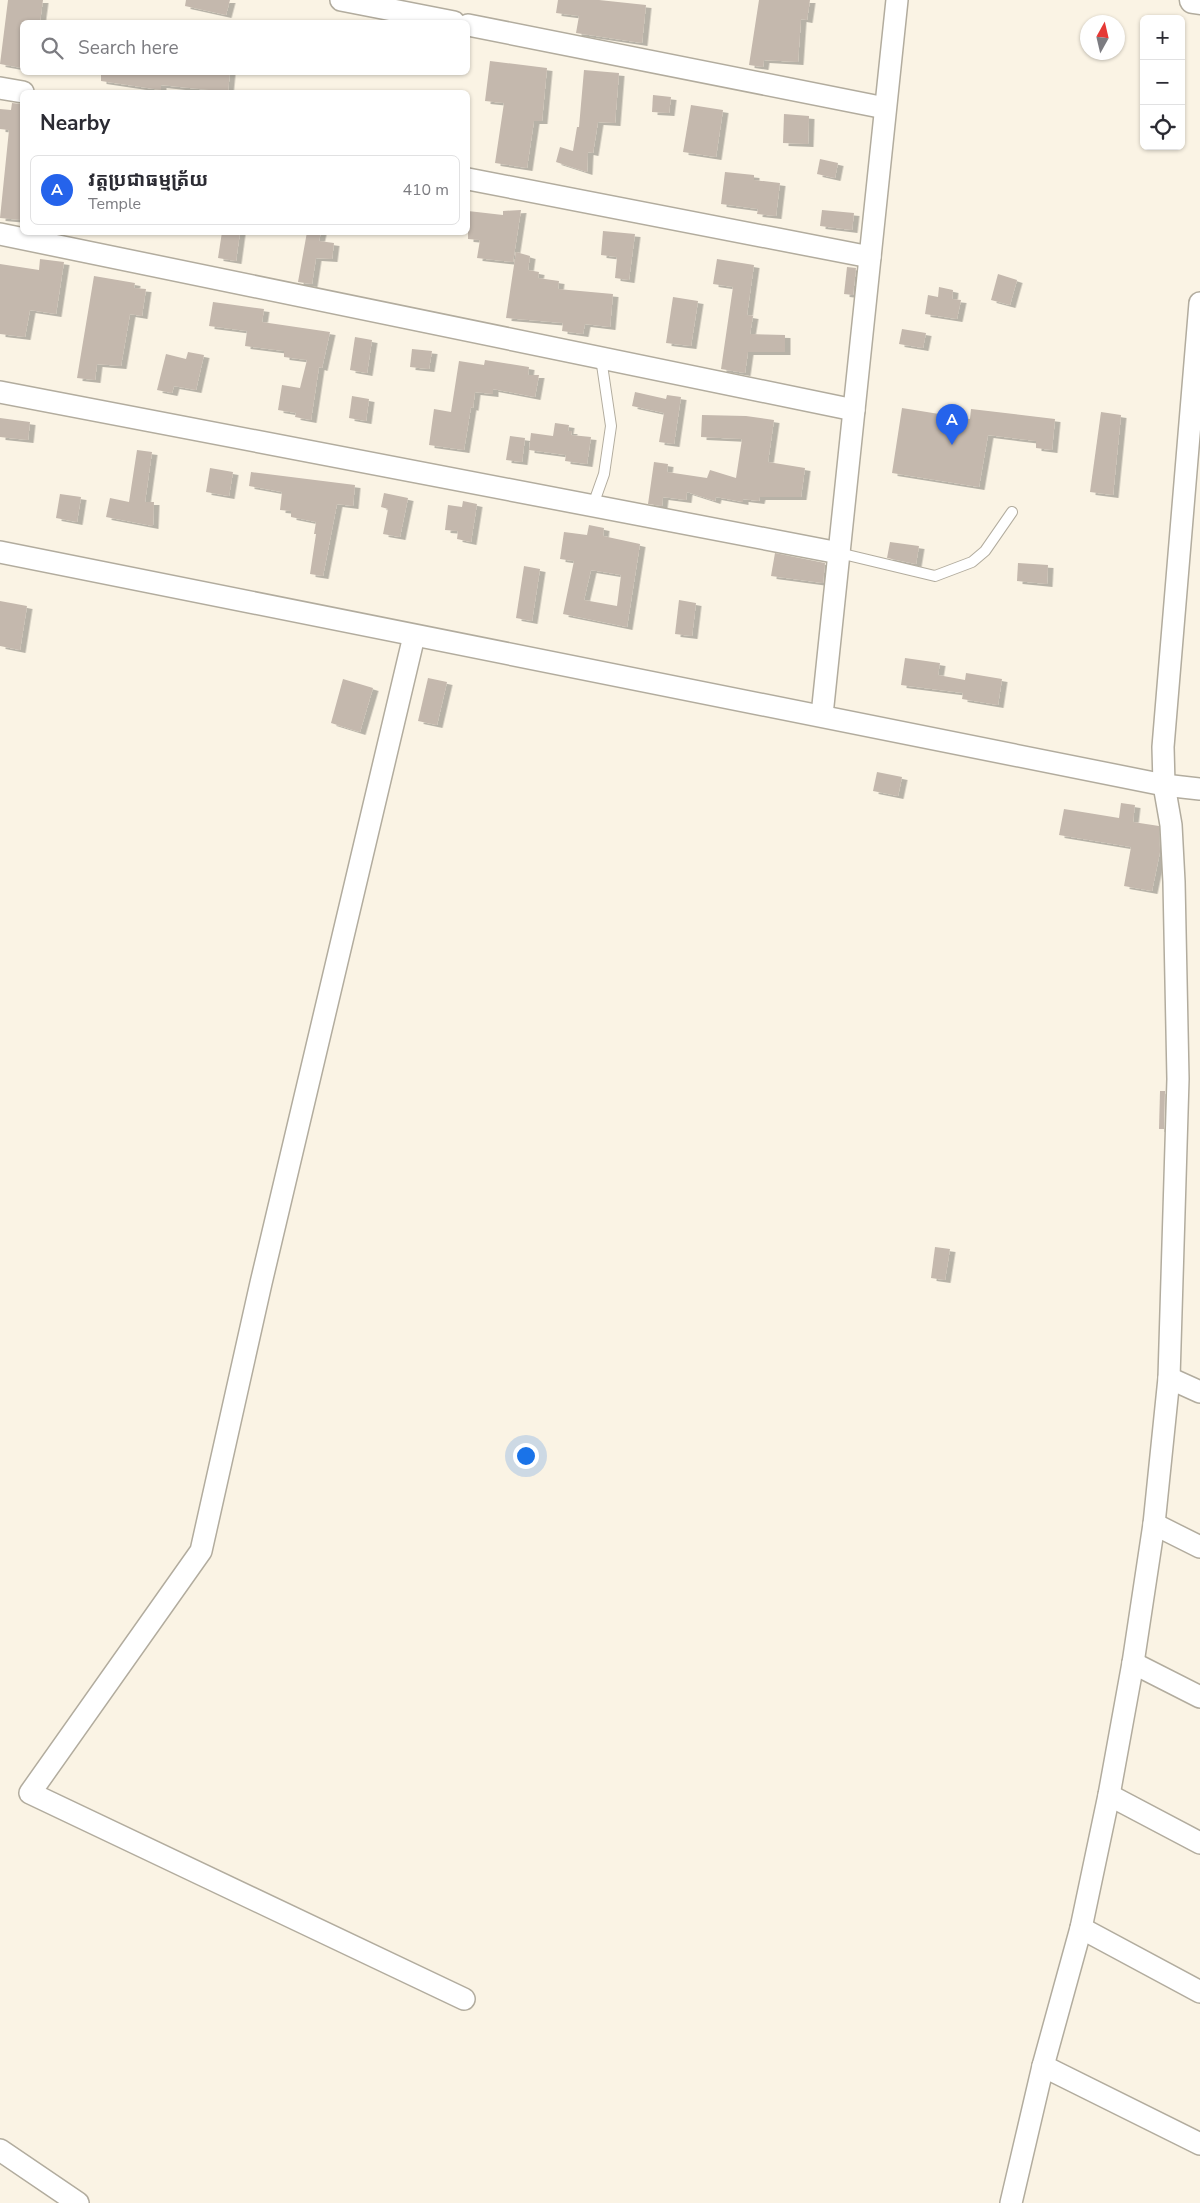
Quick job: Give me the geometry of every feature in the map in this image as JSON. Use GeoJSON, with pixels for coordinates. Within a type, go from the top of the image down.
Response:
{"type":"FeatureCollection","features":[{"type":"Feature","properties":{"kind":"street"},"geometry":{"type":"LineString","coordinates":[[341,0],[444,20]]}},
{"type":"Feature","properties":{"kind":"street"},"geometry":{"type":"LineString","coordinates":[[822,715],[897,0]]}},
{"type":"Feature","properties":{"kind":"street"},"geometry":{"type":"LineString","coordinates":[[1193,0],[1200,1]]}},
{"type":"Feature","properties":{"kind":"street"},"geometry":{"type":"LineString","coordinates":[[470,25],[886,108]]}},
{"type":"Feature","properties":{"kind":"street"},"geometry":{"type":"LineString","coordinates":[[0,88],[20,91]]}},
{"type":"Feature","properties":{"kind":"street"},"geometry":{"type":"LineString","coordinates":[[470,178],[870,256]]}},
{"type":"Feature","properties":{"kind":"street"},"geometry":{"type":"LineString","coordinates":[[0,234],[854,410]]}},
{"type":"Feature","properties":{"kind":"street"},"geometry":{"type":"LineString","coordinates":[[1014,2202],[1043,2066],[1081,1928],[1109,1795],[1154,1524],[1168,1378],[1178,1079],[1174,882],[1171,825],[1164,785],[1162,747],[1194,455],[1200,303]]}},
{"type":"Feature","properties":{"kind":"street"},"geometry":{"type":"LineString","coordinates":[[0,392],[839,553]]}},
{"type":"Feature","properties":{"kind":"street"},"geometry":{"type":"LineString","coordinates":[[0,552],[414,636],[822,715],[1164,785],[1200,789]]}},
{"type":"Feature","properties":{"kind":"street"},"geometry":{"type":"LineString","coordinates":[[414,636],[263,1274],[201,1551],[30,1793],[464,1999]]}},
{"type":"Feature","properties":{"kind":"street"},"geometry":{"type":"LineString","coordinates":[[1168,1378],[1200,1392]]}},
{"type":"Feature","properties":{"kind":"street"},"geometry":{"type":"LineString","coordinates":[[1154,1524],[1200,1547]]}},
{"type":"Feature","properties":{"kind":"street"},"geometry":{"type":"LineString","coordinates":[[1132,1663],[1200,1697]]}},
{"type":"Feature","properties":{"kind":"street"},"geometry":{"type":"LineString","coordinates":[[1109,1795],[1200,1843]]}},
{"type":"Feature","properties":{"kind":"street"},"geometry":{"type":"LineString","coordinates":[[1081,1928],[1200,1992]]}},
{"type":"Feature","properties":{"kind":"street"},"geometry":{"type":"LineString","coordinates":[[1043,2066],[1200,2144]]}},
{"type":"Feature","properties":{"kind":"street"},"geometry":{"type":"LineString","coordinates":[[0,2150],[76,2203]]}},
{"type":"Feature","properties":{"kind":"lane"},"geometry":{"type":"LineString","coordinates":[[592,505],[604,474],[611,426],[601,358]]}},
{"type":"Feature","properties":{"kind":"lane"},"geometry":{"type":"LineString","coordinates":[[839,553],[936,576],[972,562],[985,551],[1012,512]]}},
{"type":"Feature","properties":{"kind":"building"},"geometry":{"type":"Polygon","coordinates":[[[8,0],[43,0],[40,20],[20,20],[20,68],[0,64],[8,0]]]}},
{"type":"Feature","properties":{"kind":"building"},"geometry":{"type":"Polygon","coordinates":[[[186,0],[230,0],[226,15],[185,6],[186,0]]]}},
{"type":"Feature","properties":{"kind":"building"},"geometry":{"type":"Polygon","coordinates":[[[558,0],[599,0],[646,5],[642,43],[576,33],[579,16],[556,13],[558,0]]]}},
{"type":"Feature","properties":{"kind":"building"},"geometry":{"type":"Polygon","coordinates":[[[759,0],[810,0],[807,20],[801,19],[798,62],[764,60],[763,67],[749,65],[759,0]]]}},
{"type":"Feature","properties":{"kind":"building"},"geometry":{"type":"Polygon","coordinates":[[[490,61],[547,68],[542,121],[534,121],[527,168],[495,163],[504,103],[485,101],[490,61]]]}},
{"type":"Feature","properties":{"kind":"building"},"geometry":{"type":"Polygon","coordinates":[[[584,70],[619,73],[615,123],[598,122],[593,153],[588,152],[587,172],[556,162],[560,147],[573,151],[577,127],[579,127],[584,70]]]}},
{"type":"Feature","properties":{"kind":"building"},"geometry":{"type":"Polygon","coordinates":[[[101,75],[230,75],[228,90],[161,85],[161,90],[101,81],[101,75]]]}},
{"type":"Feature","properties":{"kind":"building"},"geometry":{"type":"Polygon","coordinates":[[[653,95],[671,97],[669,113],[652,112],[653,95]]]}},
{"type":"Feature","properties":{"kind":"building"},"geometry":{"type":"Polygon","coordinates":[[[12,103],[20,104],[20,220],[0,218],[9,130],[0,129],[0,109],[11,110],[12,103]]]}},
{"type":"Feature","properties":{"kind":"building"},"geometry":{"type":"Polygon","coordinates":[[[691,105],[723,110],[716,157],[683,152],[691,105]]]}},
{"type":"Feature","properties":{"kind":"building"},"geometry":{"type":"Polygon","coordinates":[[[784,114],[809,116],[808,144],[783,143],[784,114]]]}},
{"type":"Feature","properties":{"kind":"building"},"geometry":{"type":"Polygon","coordinates":[[[820,159],[838,163],[835,178],[817,174],[820,159]]]}},
{"type":"Feature","properties":{"kind":"building"},"geometry":{"type":"Polygon","coordinates":[[[725,172],[754,175],[754,180],[780,183],[776,216],[757,214],[758,209],[721,204],[725,172]]]}},
{"type":"Feature","properties":{"kind":"building"},"geometry":{"type":"Polygon","coordinates":[[[521,210],[513,262],[477,258],[480,240],[468,239],[468,235],[470,235],[470,211],[503,215],[503,211],[521,210]]]}},
{"type":"Feature","properties":{"kind":"building"},"geometry":{"type":"Polygon","coordinates":[[[822,210],[854,213],[852,230],[820,226],[822,210]]]}},
{"type":"Feature","properties":{"kind":"building"},"geometry":{"type":"Polygon","coordinates":[[[603,231],[635,234],[629,280],[615,278],[617,257],[601,255],[603,231]]]}},
{"type":"Feature","properties":{"kind":"building"},"geometry":{"type":"Polygon","coordinates":[[[222,235],[240,235],[236,261],[218,258],[222,235]]]}},
{"type":"Feature","properties":{"kind":"building"},"geometry":{"type":"Polygon","coordinates":[[[306,235],[320,235],[319,241],[334,243],[332,259],[316,258],[312,284],[298,282],[306,235]]]}},
{"type":"Feature","properties":{"kind":"building"},"geometry":{"type":"Polygon","coordinates":[[[516,252],[530,256],[528,270],[539,272],[538,278],[559,281],[558,289],[613,294],[610,327],[585,324],[583,334],[562,331],[563,323],[506,318],[516,252]]]}},
{"type":"Feature","properties":{"kind":"building"},"geometry":{"type":"Polygon","coordinates":[[[40,259],[64,262],[56,314],[30,310],[25,337],[0,334],[0,264],[39,270],[40,259]]]}},
{"type":"Feature","properties":{"kind":"building"},"geometry":{"type":"Polygon","coordinates":[[[717,259],[754,265],[747,315],[753,316],[750,334],[785,335],[785,352],[748,352],[745,373],[721,369],[733,287],[713,284],[717,259]]]}},
{"type":"Feature","properties":{"kind":"building"},"geometry":{"type":"Polygon","coordinates":[[[847,267],[856,268],[853,295],[844,294],[847,267]]]}},
{"type":"Feature","properties":{"kind":"building"},"geometry":{"type":"Polygon","coordinates":[[[998,274],[1017,280],[1010,305],[991,300],[998,274]]]}},
{"type":"Feature","properties":{"kind":"building"},"geometry":{"type":"Polygon","coordinates":[[[94,276],[135,283],[134,288],[146,289],[142,316],[130,314],[121,366],[97,364],[95,380],[77,378],[94,276]]]}},
{"type":"Feature","properties":{"kind":"building"},"geometry":{"type":"Polygon","coordinates":[[[939,287],[953,290],[952,299],[961,300],[957,319],[925,314],[928,295],[938,297],[939,287]]]}},
{"type":"Feature","properties":{"kind":"building"},"geometry":{"type":"Polygon","coordinates":[[[673,297],[698,301],[691,346],[666,343],[673,297]]]}},
{"type":"Feature","properties":{"kind":"building"},"geometry":{"type":"Polygon","coordinates":[[[213,302],[264,309],[262,322],[330,332],[322,368],[319,367],[311,420],[295,417],[296,413],[278,410],[282,385],[300,388],[307,360],[284,357],[284,351],[245,346],[247,331],[209,326],[213,302]]]}},
{"type":"Feature","properties":{"kind":"building"},"geometry":{"type":"Polygon","coordinates":[[[902,329],[926,333],[923,348],[899,344],[902,329]]]}},
{"type":"Feature","properties":{"kind":"building"},"geometry":{"type":"Polygon","coordinates":[[[355,337],[372,340],[367,373],[350,370],[355,337]]]}},
{"type":"Feature","properties":{"kind":"building"},"geometry":{"type":"Polygon","coordinates":[[[412,349],[432,351],[429,369],[410,367],[412,349]]]}},
{"type":"Feature","properties":{"kind":"building"},"geometry":{"type":"Polygon","coordinates":[[[188,352],[204,355],[196,390],[174,386],[172,393],[157,390],[166,354],[186,359],[188,352]]]}},
{"type":"Feature","properties":{"kind":"building"},"geometry":{"type":"Polygon","coordinates":[[[485,360],[529,367],[528,375],[539,375],[535,397],[493,389],[493,394],[475,392],[464,450],[429,445],[434,409],[451,412],[459,361],[484,365],[485,360]]]}},
{"type":"Feature","properties":{"kind":"building"},"geometry":{"type":"Polygon","coordinates":[[[635,392],[666,399],[667,395],[681,397],[674,444],[659,442],[664,413],[632,406],[635,392]]]}},
{"type":"Feature","properties":{"kind":"building"},"geometry":{"type":"Polygon","coordinates":[[[352,396],[369,399],[366,421],[349,418],[352,396]]]}},
{"type":"Feature","properties":{"kind":"building"},"geometry":{"type":"Polygon","coordinates":[[[902,408],[970,419],[971,409],[1055,419],[1052,450],[1036,448],[1036,441],[988,435],[979,487],[892,473],[902,408]]]}},
{"type":"Feature","properties":{"kind":"building"},"geometry":{"type":"Polygon","coordinates":[[[1101,412],[1121,415],[1113,495],[1090,492],[1101,412]]]}},
{"type":"Feature","properties":{"kind":"building"},"geometry":{"type":"Polygon","coordinates":[[[702,415],[746,416],[774,420],[768,462],[805,468],[801,497],[760,497],[759,501],[743,499],[743,502],[716,497],[715,501],[687,492],[686,500],[663,497],[662,506],[648,504],[654,462],[668,464],[667,472],[707,478],[710,470],[736,478],[742,439],[701,437],[702,415]]]}},
{"type":"Feature","properties":{"kind":"building"},"geometry":{"type":"Polygon","coordinates":[[[0,418],[30,422],[28,440],[0,437],[0,418]]]}},
{"type":"Feature","properties":{"kind":"building"},"geometry":{"type":"Polygon","coordinates":[[[555,423],[569,425],[568,431],[572,431],[571,435],[591,437],[587,464],[565,461],[566,455],[529,450],[531,433],[553,436],[555,423]]]}},
{"type":"Feature","properties":{"kind":"building"},"geometry":{"type":"Polygon","coordinates":[[[510,436],[525,438],[522,462],[506,460],[510,436]]]}},
{"type":"Feature","properties":{"kind":"building"},"geometry":{"type":"Polygon","coordinates":[[[137,450],[152,452],[145,502],[154,502],[153,526],[106,517],[110,498],[129,502],[137,450]]]}},
{"type":"Feature","properties":{"kind":"building"},"geometry":{"type":"Polygon","coordinates":[[[210,468],[233,472],[229,496],[206,492],[210,468]]]}},
{"type":"Feature","properties":{"kind":"building"},"geometry":{"type":"Polygon","coordinates":[[[251,472],[355,485],[353,506],[337,504],[323,576],[310,574],[316,522],[291,517],[291,511],[280,510],[282,492],[249,486],[251,472]]]}},
{"type":"Feature","properties":{"kind":"building"},"geometry":{"type":"Polygon","coordinates":[[[384,493],[408,498],[400,537],[383,534],[388,509],[381,507],[384,493]]]}},
{"type":"Feature","properties":{"kind":"building"},"geometry":{"type":"Polygon","coordinates":[[[60,494],[81,497],[77,522],[56,518],[60,494]]]}},
{"type":"Feature","properties":{"kind":"building"},"geometry":{"type":"Polygon","coordinates":[[[463,501],[477,504],[471,542],[457,539],[458,531],[445,530],[448,505],[462,507],[463,501]]]}},
{"type":"Feature","properties":{"kind":"building"},"geometry":{"type":"Polygon","coordinates":[[[589,525],[604,528],[603,536],[640,544],[627,627],[563,614],[574,561],[560,559],[564,532],[587,535],[589,525]],[[591,570],[584,600],[617,606],[621,575],[591,570]]]}},
{"type":"Feature","properties":{"kind":"building"},"geometry":{"type":"Polygon","coordinates":[[[890,542],[919,546],[916,564],[887,558],[890,542]]]}},
{"type":"Feature","properties":{"kind":"building"},"geometry":{"type":"Polygon","coordinates":[[[775,553],[825,563],[823,583],[771,576],[775,553]]]}},
{"type":"Feature","properties":{"kind":"building"},"geometry":{"type":"Polygon","coordinates":[[[1018,563],[1048,565],[1047,584],[1017,581],[1018,563]]]}},
{"type":"Feature","properties":{"kind":"building"},"geometry":{"type":"Polygon","coordinates":[[[524,566],[540,569],[532,621],[516,618],[524,566]]]}},
{"type":"Feature","properties":{"kind":"building"},"geometry":{"type":"Polygon","coordinates":[[[679,600],[696,603],[692,636],[675,634],[679,600]]]}},
{"type":"Feature","properties":{"kind":"building"},"geometry":{"type":"Polygon","coordinates":[[[0,601],[27,606],[20,650],[0,646],[0,601]]]}},
{"type":"Feature","properties":{"kind":"building"},"geometry":{"type":"Polygon","coordinates":[[[905,658],[940,663],[938,675],[965,680],[966,673],[1002,679],[998,705],[962,699],[963,693],[901,685],[905,658]]]}},
{"type":"Feature","properties":{"kind":"building"},"geometry":{"type":"Polygon","coordinates":[[[428,678],[447,682],[437,725],[418,721],[428,678]]]}},
{"type":"Feature","properties":{"kind":"building"},"geometry":{"type":"Polygon","coordinates":[[[343,679],[373,688],[360,732],[331,723],[343,679]]]}},
{"type":"Feature","properties":{"kind":"building"},"geometry":{"type":"Polygon","coordinates":[[[877,772],[902,777],[898,796],[873,791],[877,772]]]}},
{"type":"Feature","properties":{"kind":"building"},"geometry":{"type":"Polygon","coordinates":[[[1121,803],[1135,805],[1133,822],[1159,826],[1160,852],[1152,891],[1124,886],[1131,847],[1059,835],[1064,809],[1119,818],[1121,803]]]}},
{"type":"Feature","properties":{"kind":"building"},"geometry":{"type":"Polygon","coordinates":[[[1160,1091],[1165,1091],[1164,1129],[1159,1129],[1160,1091]]]}},
{"type":"Feature","properties":{"kind":"building"},"geometry":{"type":"Polygon","coordinates":[[[935,1247],[950,1249],[945,1280],[931,1278],[935,1247]]]}},
{"type":"Feature","properties":{"kind":"place","name":"វត្តប្រជាធម្មត្រ័យ"},"geometry":{"type":"Point","coordinates":[952,445]}}]}
